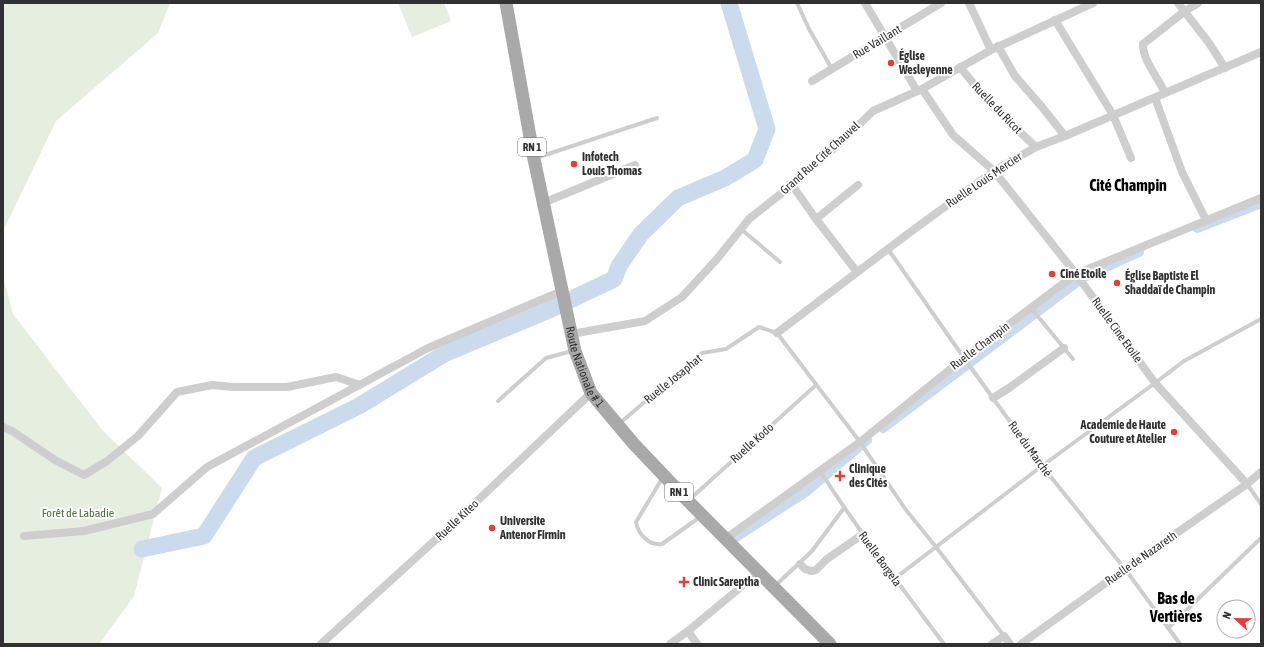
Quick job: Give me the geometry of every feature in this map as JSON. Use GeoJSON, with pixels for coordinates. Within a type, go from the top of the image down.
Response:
{"type":"FeatureCollection","features":[{"type":"Feature","properties":{"kind":"main road","name":"Route Nationale # 1"},"geometry":{"type":"LineString","coordinates":[[506,3],[534,158],[574,351],[591,393],[617,426],[702,516],[830,644]]}},
{"type":"Feature","properties":{"kind":"street","name":"Ruelle Cine Etoile"},"geometry":{"type":"LineString","coordinates":[[864,3],[919,90],[953,135],[994,171],[1076,274],[1155,383],[1247,484]]}},
{"type":"Feature","properties":{"kind":"street","name":"Rue Vaillant"},"geometry":{"type":"LineString","coordinates":[[812,81],[941,3]]}},
{"type":"Feature","properties":{"kind":"street"},"geometry":{"type":"LineString","coordinates":[[969,3],[994,48],[1015,76],[1065,136]]}},
{"type":"Feature","properties":{"kind":"street","name":"Grand Rue Cité Chauvel"},"geometry":{"type":"LineString","coordinates":[[571,334],[645,321],[682,297],[717,259],[749,219],[792,185],[873,110],[919,90],[994,48],[1093,3]]}},
{"type":"Feature","properties":{"kind":"street"},"geometry":{"type":"LineString","coordinates":[[1178,3],[1209,43],[1225,68]]}},
{"type":"Feature","properties":{"kind":"street"},"geometry":{"type":"LineString","coordinates":[[1165,93],[1160,81],[1148,62],[1143,44],[1198,3]]}},
{"type":"Feature","properties":{"kind":"street"},"geometry":{"type":"LineString","coordinates":[[1055,20],[1113,115],[1131,158]]}},
{"type":"Feature","properties":{"kind":"street","name":"Ruelle Louis Mercier"},"geometry":{"type":"LineString","coordinates":[[777,333],[888,248],[994,171],[1036,147],[1261,52]]}},
{"type":"Feature","properties":{"kind":"street","name":"Ruelle du Ricot"},"geometry":{"type":"LineString","coordinates":[[960,67],[992,106],[1036,147]]}},
{"type":"Feature","properties":{"kind":"street"},"geometry":{"type":"LineString","coordinates":[[1154,98],[1182,172],[1206,220]]}},
{"type":"Feature","properties":{"kind":"street"},"geometry":{"type":"LineString","coordinates":[[543,203],[635,165]]}},
{"type":"Feature","properties":{"kind":"street"},"geometry":{"type":"LineString","coordinates":[[792,185],[816,219],[858,272]]}},
{"type":"Feature","properties":{"kind":"street"},"geometry":{"type":"LineString","coordinates":[[816,219],[858,185]]}},
{"type":"Feature","properties":{"kind":"street","name":"Ruelle Champin"},"geometry":{"type":"LineString","coordinates":[[725,539],[860,442],[964,358],[1076,274],[1261,198]]}},
{"type":"Feature","properties":{"kind":"street"},"geometry":{"type":"LineString","coordinates":[[24,536],[84,531],[152,514],[207,467],[428,348],[562,291]]}},
{"type":"Feature","properties":{"kind":"street"},"geometry":{"type":"LineString","coordinates":[[993,398],[1064,348]]}},
{"type":"Feature","properties":{"kind":"street"},"geometry":{"type":"LineString","coordinates":[[3,427],[12,431],[55,460],[84,475],[107,461],[138,436],[177,392],[212,385],[256,388],[287,387],[336,377],[360,385]]}},
{"type":"Feature","properties":{"kind":"street","name":"Ruelle Kiteo"},"geometry":{"type":"LineString","coordinates":[[322,644],[455,522],[591,393]]}},
{"type":"Feature","properties":{"kind":"street","name":"Ruelle de Nazareth"},"geometry":{"type":"LineString","coordinates":[[1021,644],[1124,569],[1247,484],[1261,472]]}},
{"type":"Feature","properties":{"kind":"street"},"geometry":{"type":"LineString","coordinates":[[800,564],[805,569],[811,571],[816,570],[827,559],[863,534]]}},
{"type":"Feature","properties":{"kind":"street"},"geometry":{"type":"LineString","coordinates":[[670,644],[688,632],[759,572]]}},
{"type":"Feature","properties":{"kind":"street"},"geometry":{"type":"LineString","coordinates":[[688,632],[697,644]]}},
{"type":"Feature","properties":{"kind":"street"},"geometry":{"type":"LineString","coordinates":[[992,644],[1004,636],[1010,644]]}},
{"type":"Feature","properties":{"kind":"lane"},"geometry":{"type":"LineString","coordinates":[[797,3],[809,29],[832,69]]}},
{"type":"Feature","properties":{"kind":"lane"},"geometry":{"type":"LineString","coordinates":[[534,158],[657,118]]}},
{"type":"Feature","properties":{"kind":"lane"},"geometry":{"type":"LineString","coordinates":[[741,229],[780,262]]}},
{"type":"Feature","properties":{"kind":"lane","name":"Rue du Marché"},"geometry":{"type":"LineString","coordinates":[[888,248],[964,358],[1042,466],[1124,569],[1180,644]]}},
{"type":"Feature","properties":{"kind":"lane"},"geometry":{"type":"LineString","coordinates":[[1031,308],[1073,359]]}},
{"type":"Feature","properties":{"kind":"lane"},"geometry":{"type":"LineString","coordinates":[[894,579],[1042,466],[1184,361],[1260,321]]}},
{"type":"Feature","properties":{"kind":"lane","name":"Ruelle Josaphat"},"geometry":{"type":"LineString","coordinates":[[617,426],[702,353],[726,349],[759,327],[777,333]]}},
{"type":"Feature","properties":{"kind":"lane"},"geometry":{"type":"LineString","coordinates":[[777,333],[860,442],[906,510],[936,546],[1004,636]]}},
{"type":"Feature","properties":{"kind":"lane"},"geometry":{"type":"LineString","coordinates":[[498,401],[546,358],[574,351]]}},
{"type":"Feature","properties":{"kind":"lane","name":"Ruelle Kodo"},"geometry":{"type":"LineString","coordinates":[[688,501],[816,385]]}},
{"type":"Feature","properties":{"kind":"lane","name":"Ruelle Borgela"},"geometry":{"type":"LineString","coordinates":[[820,471],[894,579],[944,644]]}},
{"type":"Feature","properties":{"kind":"lane"},"geometry":{"type":"LineString","coordinates":[[664,476],[636,522],[637,527],[643,536],[649,542],[656,545],[662,544],[702,516]]}},
{"type":"Feature","properties":{"kind":"lane"},"geometry":{"type":"LineString","coordinates":[[1247,484],[1261,504]]}},
{"type":"Feature","properties":{"kind":"lane"},"geometry":{"type":"LineString","coordinates":[[774,587],[812,552],[844,508]]}},
{"type":"Feature","properties":{"kind":"lane"},"geometry":{"type":"LineString","coordinates":[[1168,628],[1261,538]]}},
{"type":"Feature","properties":{"kind":"green space"},"geometry":{"type":"Polygon","coordinates":[[[3,3],[170,3],[158,33],[56,121],[3,231],[3,3]]]}},
{"type":"Feature","properties":{"kind":"green space"},"geometry":{"type":"Polygon","coordinates":[[[398,3],[444,3],[451,21],[412,37],[398,3]]]}},
{"type":"Feature","properties":{"kind":"green space","name":"Forêt de Labadie"},"geometry":{"type":"Polygon","coordinates":[[[3,277],[13,314],[103,431],[162,488],[134,596],[99,644],[3,644],[3,277]]]}},
{"type":"Feature","properties":{"kind":"waterway"},"geometry":{"type":"LineString","coordinates":[[142,549],[204,536],[254,458],[359,406],[444,354],[549,310],[614,279],[619,266],[641,234],[678,198],[725,178],[755,160],[767,129],[729,3]]}},
{"type":"Feature","properties":{"kind":"waterway"},"geometry":{"type":"LineString","coordinates":[[1197,228],[1261,203]]}},
{"type":"Feature","properties":{"kind":"waterway"},"geometry":{"type":"LineString","coordinates":[[883,428],[1082,278],[1139,252]]}},
{"type":"Feature","properties":{"kind":"waterway"},"geometry":{"type":"LineString","coordinates":[[736,537],[807,491],[867,440]]}},
{"type":"Feature","properties":{"kind":"place","name":"Église Wesleyenne"},"geometry":{"type":"Point","coordinates":[891,63]}},
{"type":"Feature","properties":{"kind":"place","name":"Infotech Louis Thomas"},"geometry":{"type":"Point","coordinates":[574,164]}},
{"type":"Feature","properties":{"kind":"place","name":"Ciné Etoile"},"geometry":{"type":"Point","coordinates":[1052,274]}},
{"type":"Feature","properties":{"kind":"place","name":"Église Baptiste El Shaddaï de Champin"},"geometry":{"type":"Point","coordinates":[1117,283]}},
{"type":"Feature","properties":{"kind":"place","name":"Academie de Haute Couture et Atelier"},"geometry":{"type":"Point","coordinates":[1174,432]}},
{"type":"Feature","properties":{"kind":"place","name":"Clinique des Cités"},"geometry":{"type":"Point","coordinates":[840,476]}},
{"type":"Feature","properties":{"kind":"place","name":"Universite Antenor Firmin"},"geometry":{"type":"Point","coordinates":[492,528]}},
{"type":"Feature","properties":{"kind":"place","name":"Clinic Sareptha"},"geometry":{"type":"Point","coordinates":[684,582]}},
{"type":"Feature","properties":{"kind":"district","name":"Cité Champin"},"geometry":{"type":"Point","coordinates":[1128,185]}},
{"type":"Feature","properties":{"kind":"district","name":"Bas de Vertières"},"geometry":{"type":"Point","coordinates":[1176,607]}}]}
